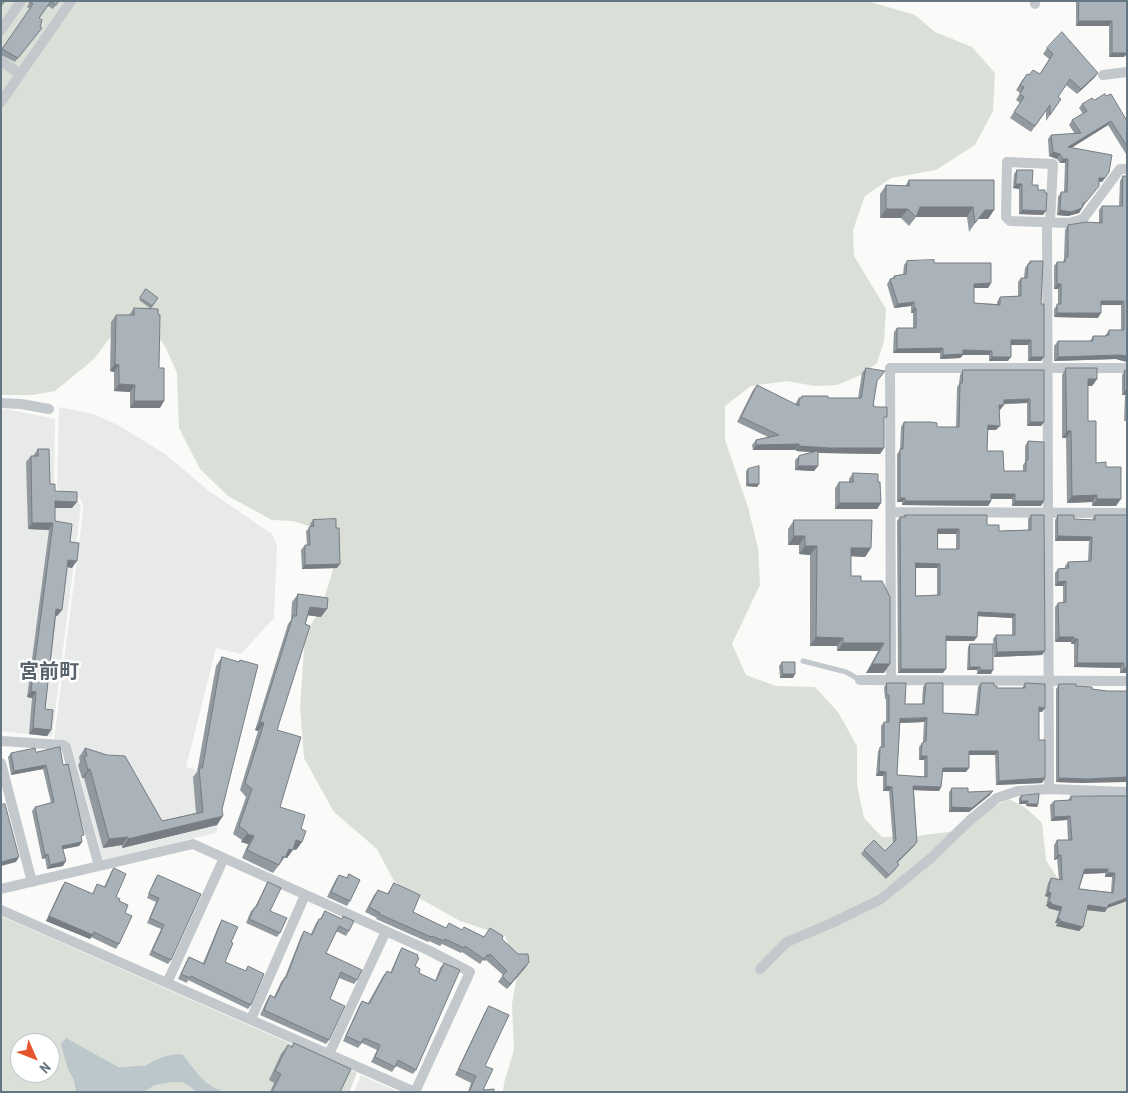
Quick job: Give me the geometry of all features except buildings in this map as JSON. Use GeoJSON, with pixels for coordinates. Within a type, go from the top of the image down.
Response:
{"type":"FeatureCollection","features":[{"type":"Feature","properties":{"kind":"street"},"geometry":{"type":"LineString","coordinates":[[1,30],[21,1]]}},
{"type":"Feature","properties":{"kind":"street"},"geometry":{"type":"LineString","coordinates":[[1,102],[71,1]]}},
{"type":"Feature","properties":{"kind":"street"},"geometry":{"type":"LineString","coordinates":[[1,61],[20,74]]}},
{"type":"Feature","properties":{"kind":"street"},"geometry":{"type":"LineString","coordinates":[[1103,75],[1127,72]]}},
{"type":"Feature","properties":{"kind":"street"},"geometry":{"type":"LineString","coordinates":[[1049,789],[1048,368],[1049,222],[1053,164],[1007,162],[1006,217],[1010,221],[1049,222],[1069,223],[1083,219],[1120,169],[1127,169]]}},
{"type":"Feature","properties":{"kind":"street"},"geometry":{"type":"LineString","coordinates":[[891,680],[890,368],[1127,368]]}},
{"type":"Feature","properties":{"kind":"street"},"geometry":{"type":"LineString","coordinates":[[1,403],[49,409]]}},
{"type":"Feature","properties":{"kind":"street"},"geometry":{"type":"LineString","coordinates":[[891,512],[1127,513]]}},
{"type":"Feature","properties":{"kind":"street"},"geometry":{"type":"LineString","coordinates":[[860,680],[1127,681]]}},
{"type":"Feature","properties":{"kind":"street"},"geometry":{"type":"LineString","coordinates":[[1,741],[63,745],[66,747],[99,866]]}},
{"type":"Feature","properties":{"kind":"street"},"geometry":{"type":"LineString","coordinates":[[1,763],[32,882]]}},
{"type":"Feature","properties":{"kind":"street"},"geometry":{"type":"LineString","coordinates":[[760,969],[787,942],[881,899],[932,857],[970,820],[997,798],[1018,791],[1049,789],[1127,792]]}},
{"type":"Feature","properties":{"kind":"street"},"geometry":{"type":"LineString","coordinates":[[1,889],[193,844],[386,931],[470,972],[415,1092],[1,910]]}},
{"type":"Feature","properties":{"kind":"street"},"geometry":{"type":"LineString","coordinates":[[167,983],[224,858]]}},
{"type":"Feature","properties":{"kind":"street"},"geometry":{"type":"LineString","coordinates":[[250,1019],[305,895]]}},
{"type":"Feature","properties":{"kind":"street"},"geometry":{"type":"LineString","coordinates":[[329,1054],[386,931]]}},
{"type":"Feature","properties":{"kind":"lane"},"geometry":{"type":"LineString","coordinates":[[804,661],[846,672],[860,680]]}},
{"type":"Feature","properties":{"kind":"shaded area"},"geometry":{"type":"Polygon","coordinates":[[[1,1],[867,1],[915,15],[935,32],[972,47],[995,73],[993,111],[975,145],[936,170],[891,178],[865,196],[853,230],[854,256],[886,309],[884,341],[877,363],[861,375],[837,385],[815,386],[787,381],[751,386],[725,406],[725,440],[748,507],[758,548],[760,585],[732,644],[746,675],[776,686],[815,687],[838,712],[857,746],[857,785],[864,818],[882,837],[916,836],[949,832],[972,823],[991,808],[1009,799],[1026,808],[1042,823],[1046,860],[1062,885],[1127,896],[1127,1092],[503,1092],[514,1050],[512,1004],[518,970],[505,936],[460,921],[419,898],[394,881],[377,849],[334,812],[304,758],[300,707],[305,635],[321,608],[333,570],[329,543],[315,528],[293,521],[272,520],[228,496],[200,469],[179,428],[177,373],[165,346],[147,323],[118,327],[94,359],[55,391],[33,395],[1,395],[1,1]]]}},
{"type":"Feature","properties":{"kind":"shaded area"},"geometry":{"type":"Polygon","coordinates":[[[59,407],[93,414],[118,425],[165,454],[209,491],[272,534],[277,546],[274,618],[241,654],[216,648],[186,767],[211,774],[212,789],[227,794],[216,833],[103,860],[72,747],[69,743],[54,739],[83,512],[80,499],[70,493],[57,489],[59,407]]]}},
{"type":"Feature","properties":{"kind":"shaded area"},"geometry":{"type":"Polygon","coordinates":[[[7,409],[55,419],[54,491],[74,497],[81,506],[52,737],[1,731],[1,410],[7,409]]]}},
{"type":"Feature","properties":{"kind":"shaded area"},"geometry":{"type":"Polygon","coordinates":[[[1,916],[357,1073],[349,1092],[1,1092],[1,916]]]}},
{"type":"Feature","properties":{"kind":"shaded area"},"geometry":{"type":"Polygon","coordinates":[[[66,1038],[118,1067],[145,1066],[163,1057],[183,1055],[207,1083],[227,1092],[196,1092],[182,1082],[172,1082],[155,1085],[143,1092],[76,1092],[74,1080],[68,1069],[61,1044],[66,1038]]]}},
{"type":"Feature","properties":{"kind":"shaded area"},"geometry":{"type":"Polygon","coordinates":[[[361,1075],[399,1092],[354,1092],[361,1075]]]}},
{"type":"Feature","properties":{"kind":"district","name":"宮前町"},"geometry":{"type":"Point","coordinates":[49,673]}}]}
